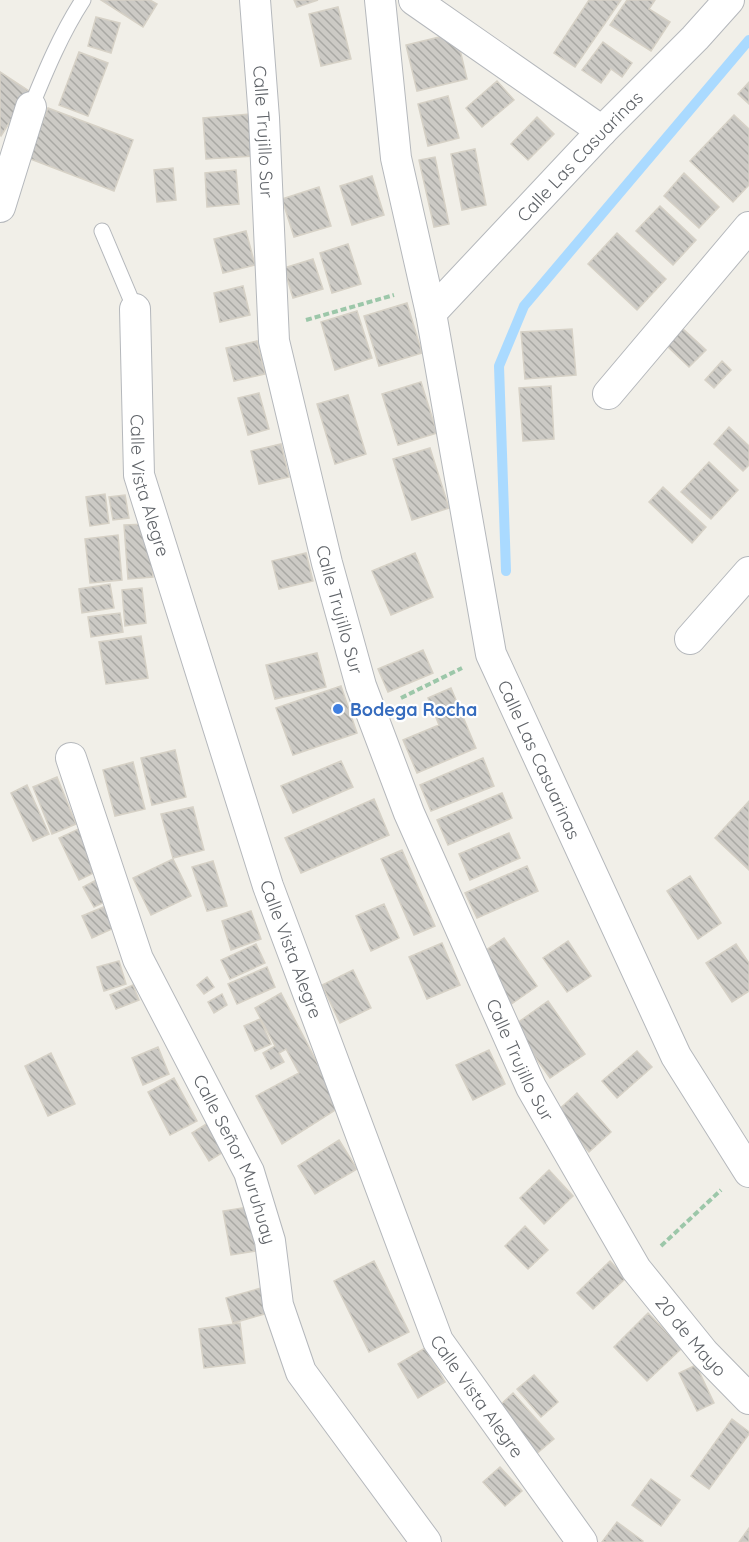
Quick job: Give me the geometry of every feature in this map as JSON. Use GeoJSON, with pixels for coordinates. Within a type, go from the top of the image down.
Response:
{"type":"FeatureCollection","features":[{"type":"Feature","properties":{"kind":"street","name":"Calle Trujillo Sur"},"geometry":{"type":"LineString","coordinates":[[255,0],[264,118],[274,341],[327,563],[361,686],[409,813],[531,1087],[636,1269]]}},
{"type":"Feature","properties":{"kind":"street","name":"Calle Las Casuarinas"},"geometry":{"type":"LineString","coordinates":[[380,0],[396,158],[428,299],[491,654],[676,1056],[747,1170]]}},
{"type":"Feature","properties":{"kind":"street"},"geometry":{"type":"LineString","coordinates":[[414,0],[602,131]]}},
{"type":"Feature","properties":{"kind":"street","name":"Calle Las Casuarinas"},"geometry":{"type":"LineString","coordinates":[[428,299],[602,131],[695,38],[729,0]]}},
{"type":"Feature","properties":{"kind":"street"},"geometry":{"type":"LineString","coordinates":[[0,207],[31,107]]}},
{"type":"Feature","properties":{"kind":"street"},"geometry":{"type":"LineString","coordinates":[[608,394],[749,227]]}},
{"type":"Feature","properties":{"kind":"street","name":"Calle Vista Alegre"},"geometry":{"type":"LineString","coordinates":[[135,309],[139,475],[268,886],[438,1341],[582,1542]]}},
{"type":"Feature","properties":{"kind":"street"},"geometry":{"type":"LineString","coordinates":[[690,639],[749,572]]}},
{"type":"Feature","properties":{"kind":"street","name":"Calle Señor Muruhuay"},"geometry":{"type":"LineString","coordinates":[[71,758],[138,959],[249,1172],[270,1240],[278,1305],[301,1372],[426,1542]]}},
{"type":"Feature","properties":{"kind":"street","name":"20 de Mayo"},"geometry":{"type":"LineString","coordinates":[[636,1269],[704,1353],[749,1399]]}},
{"type":"Feature","properties":{"kind":"lane"},"geometry":{"type":"LineString","coordinates":[[31,107],[66,26],[83,0]]}},
{"type":"Feature","properties":{"kind":"lane"},"geometry":{"type":"LineString","coordinates":[[102,231],[135,309]]}},
{"type":"Feature","properties":{"kind":"path"},"geometry":{"type":"LineString","coordinates":[[273,329],[428,299]]}},
{"type":"Feature","properties":{"kind":"path"},"geometry":{"type":"LineString","coordinates":[[371,712],[491,654]]}},
{"type":"Feature","properties":{"kind":"path"},"geometry":{"type":"LineString","coordinates":[[636,1269],[747,1170]]}},
{"type":"Feature","properties":{"kind":"building"},"geometry":{"type":"Polygon","coordinates":[[[101,0],[150,0],[157,4],[143,27],[101,0]]]}},
{"type":"Feature","properties":{"kind":"building"},"geometry":{"type":"Polygon","coordinates":[[[294,0],[318,0],[297,7],[294,0]]]}},
{"type":"Feature","properties":{"kind":"building"},"geometry":{"type":"Polygon","coordinates":[[[589,0],[621,0],[575,67],[554,53],[589,0]]]}},
{"type":"Feature","properties":{"kind":"building"},"geometry":{"type":"Polygon","coordinates":[[[627,0],[655,0],[649,9],[670,22],[651,51],[610,25],[627,0]]]}},
{"type":"Feature","properties":{"kind":"building"},"geometry":{"type":"Polygon","coordinates":[[[338,7],[351,59],[321,66],[309,14],[338,7]]]}},
{"type":"Feature","properties":{"kind":"building"},"geometry":{"type":"Polygon","coordinates":[[[96,17],[120,23],[111,53],[88,46],[96,17]]]}},
{"type":"Feature","properties":{"kind":"building"},"geometry":{"type":"Polygon","coordinates":[[[456,33],[467,79],[417,91],[406,45],[456,33]]]}},
{"type":"Feature","properties":{"kind":"building"},"geometry":{"type":"Polygon","coordinates":[[[603,42],[632,63],[622,77],[611,69],[601,83],[582,70],[603,42]]]}},
{"type":"Feature","properties":{"kind":"building"},"geometry":{"type":"Polygon","coordinates":[[[79,52],[108,63],[88,116],[59,105],[79,52]]]}},
{"type":"Feature","properties":{"kind":"building"},"geometry":{"type":"Polygon","coordinates":[[[0,72],[29,91],[1,136],[0,135],[0,72]]]}},
{"type":"Feature","properties":{"kind":"building"},"geometry":{"type":"Polygon","coordinates":[[[497,81],[514,100],[482,127],[466,108],[497,81]]]}},
{"type":"Feature","properties":{"kind":"building"},"geometry":{"type":"Polygon","coordinates":[[[749,82],[749,104],[738,94],[749,82]]]}},
{"type":"Feature","properties":{"kind":"building"},"geometry":{"type":"Polygon","coordinates":[[[448,96],[459,138],[428,146],[418,104],[448,96]]]}},
{"type":"Feature","properties":{"kind":"building"},"geometry":{"type":"Polygon","coordinates":[[[48,108],[133,140],[114,191],[28,158],[48,108]]]}},
{"type":"Feature","properties":{"kind":"building"},"geometry":{"type":"Polygon","coordinates":[[[250,114],[254,156],[206,159],[203,118],[250,114]]]}},
{"type":"Feature","properties":{"kind":"building"},"geometry":{"type":"Polygon","coordinates":[[[734,115],[749,129],[749,185],[733,202],[690,161],[734,115]]]}},
{"type":"Feature","properties":{"kind":"building"},"geometry":{"type":"Polygon","coordinates":[[[537,117],[554,134],[528,160],[511,144],[537,117]]]}},
{"type":"Feature","properties":{"kind":"building"},"geometry":{"type":"Polygon","coordinates":[[[475,149],[486,205],[462,210],[451,154],[475,149]]]}},
{"type":"Feature","properties":{"kind":"building"},"geometry":{"type":"Polygon","coordinates":[[[435,157],[449,224],[434,227],[419,160],[435,157]]]}},
{"type":"Feature","properties":{"kind":"building"},"geometry":{"type":"Polygon","coordinates":[[[173,168],[176,200],[157,202],[154,170],[173,168]]]}},
{"type":"Feature","properties":{"kind":"building"},"geometry":{"type":"Polygon","coordinates":[[[236,170],[239,204],[207,207],[205,173],[236,170]]]}},
{"type":"Feature","properties":{"kind":"building"},"geometry":{"type":"Polygon","coordinates":[[[684,173],[719,207],[699,228],[664,196],[684,173]]]}},
{"type":"Feature","properties":{"kind":"building"},"geometry":{"type":"Polygon","coordinates":[[[372,176],[384,215],[352,225],[340,186],[372,176]]]}},
{"type":"Feature","properties":{"kind":"building"},"geometry":{"type":"Polygon","coordinates":[[[319,187],[331,226],[294,237],[282,199],[319,187]]]}},
{"type":"Feature","properties":{"kind":"building"},"geometry":{"type":"Polygon","coordinates":[[[660,206],[696,240],[673,265],[636,231],[660,206]]]}},
{"type":"Feature","properties":{"kind":"building"},"geometry":{"type":"Polygon","coordinates":[[[246,231],[255,265],[223,273],[214,239],[246,231]]]}},
{"type":"Feature","properties":{"kind":"building"},"geometry":{"type":"Polygon","coordinates":[[[617,233],[666,279],[637,310],[588,264],[617,233]]]}},
{"type":"Feature","properties":{"kind":"building"},"geometry":{"type":"Polygon","coordinates":[[[348,244],[361,284],[332,293],[320,253],[348,244]]]}},
{"type":"Feature","properties":{"kind":"building"},"geometry":{"type":"Polygon","coordinates":[[[313,259],[323,289],[293,298],[284,268],[313,259]]]}},
{"type":"Feature","properties":{"kind":"building"},"geometry":{"type":"Polygon","coordinates":[[[243,286],[250,315],[220,322],[214,293],[243,286]]]}},
{"type":"Feature","properties":{"kind":"building"},"geometry":{"type":"Polygon","coordinates":[[[407,303],[422,353],[379,366],[364,316],[407,303]]]}},
{"type":"Feature","properties":{"kind":"building"},"geometry":{"type":"Polygon","coordinates":[[[357,311],[372,358],[335,370],[321,322],[357,311]]]}},
{"type":"Feature","properties":{"kind":"building"},"geometry":{"type":"Polygon","coordinates":[[[682,328],[706,350],[689,367],[666,345],[682,328]]]}},
{"type":"Feature","properties":{"kind":"building"},"geometry":{"type":"Polygon","coordinates":[[[572,329],[576,375],[525,379],[521,332],[572,329]]]}},
{"type":"Feature","properties":{"kind":"building"},"geometry":{"type":"Polygon","coordinates":[[[257,341],[265,374],[234,381],[226,348],[257,341]]]}},
{"type":"Feature","properties":{"kind":"building"},"geometry":{"type":"Polygon","coordinates":[[[722,361],[731,370],[714,388],[705,380],[722,361]]]}},
{"type":"Feature","properties":{"kind":"building"},"geometry":{"type":"Polygon","coordinates":[[[421,382],[437,433],[398,445],[382,394],[421,382]]]}},
{"type":"Feature","properties":{"kind":"building"},"geometry":{"type":"Polygon","coordinates":[[[551,386],[554,439],[523,441],[519,388],[551,386]]]}},
{"type":"Feature","properties":{"kind":"building"},"geometry":{"type":"Polygon","coordinates":[[[259,393],[269,429],[248,435],[238,398],[259,393]]]}},
{"type":"Feature","properties":{"kind":"building"},"geometry":{"type":"Polygon","coordinates":[[[348,395],[366,454],[335,464],[317,404],[348,395]]]}},
{"type":"Feature","properties":{"kind":"building"},"geometry":{"type":"Polygon","coordinates":[[[729,427],[749,446],[749,465],[743,471],[714,444],[729,427]]]}},
{"type":"Feature","properties":{"kind":"building"},"geometry":{"type":"Polygon","coordinates":[[[281,444],[289,477],[259,484],[251,451],[281,444]]]}},
{"type":"Feature","properties":{"kind":"building"},"geometry":{"type":"Polygon","coordinates":[[[430,448],[449,508],[412,520],[393,459],[430,448]]]}},
{"type":"Feature","properties":{"kind":"building"},"geometry":{"type":"Polygon","coordinates":[[[709,462],[738,490],[711,519],[681,492],[709,462]]]}},
{"type":"Feature","properties":{"kind":"building"},"geometry":{"type":"Polygon","coordinates":[[[663,487],[706,527],[692,543],[649,502],[663,487]]]}},
{"type":"Feature","properties":{"kind":"building"},"geometry":{"type":"Polygon","coordinates":[[[105,494],[109,523],[90,526],[86,497],[105,494]]]}},
{"type":"Feature","properties":{"kind":"building"},"geometry":{"type":"Polygon","coordinates":[[[125,495],[129,518],[113,520],[109,497],[125,495]]]}},
{"type":"Feature","properties":{"kind":"building"},"geometry":{"type":"Polygon","coordinates":[[[148,524],[153,577],[128,579],[124,525],[148,524]]]}},
{"type":"Feature","properties":{"kind":"building"},"geometry":{"type":"Polygon","coordinates":[[[118,535],[122,580],[90,583],[85,539],[118,535]]]}},
{"type":"Feature","properties":{"kind":"building"},"geometry":{"type":"Polygon","coordinates":[[[306,553],[313,581],[279,589],[272,561],[306,553]]]}},
{"type":"Feature","properties":{"kind":"building"},"geometry":{"type":"Polygon","coordinates":[[[415,553],[433,597],[391,615],[372,571],[415,553]]]}},
{"type":"Feature","properties":{"kind":"building"},"geometry":{"type":"Polygon","coordinates":[[[110,584],[114,608],[82,613],[79,589],[110,584]]]}},
{"type":"Feature","properties":{"kind":"building"},"geometry":{"type":"Polygon","coordinates":[[[142,588],[146,623],[125,626],[122,590],[142,588]]]}},
{"type":"Feature","properties":{"kind":"building"},"geometry":{"type":"Polygon","coordinates":[[[120,613],[123,632],[91,637],[88,617],[120,613]]]}},
{"type":"Feature","properties":{"kind":"building"},"geometry":{"type":"Polygon","coordinates":[[[141,636],[148,678],[106,684],[99,642],[141,636]]]}},
{"type":"Feature","properties":{"kind":"building"},"geometry":{"type":"Polygon","coordinates":[[[423,650],[433,673],[388,692],[378,669],[423,650]]]}},
{"type":"Feature","properties":{"kind":"building"},"geometry":{"type":"Polygon","coordinates":[[[317,653],[326,687],[275,699],[266,665],[317,653]]]}},
{"type":"Feature","properties":{"kind":"building"},"geometry":{"type":"Polygon","coordinates":[[[341,686],[357,733],[293,755],[276,708],[341,686]]]}},
{"type":"Feature","properties":{"kind":"building"},"geometry":{"type":"Polygon","coordinates":[[[451,688],[476,748],[417,773],[403,740],[439,725],[428,698],[451,688]]]}},
{"type":"Feature","properties":{"kind":"building"},"geometry":{"type":"Polygon","coordinates":[[[175,750],[186,797],[152,805],[141,758],[175,750]]]}},
{"type":"Feature","properties":{"kind":"building"},"geometry":{"type":"Polygon","coordinates":[[[483,758],[494,786],[431,811],[420,785],[483,758]]]}},
{"type":"Feature","properties":{"kind":"building"},"geometry":{"type":"Polygon","coordinates":[[[341,761],[353,787],[293,813],[281,786],[341,761]]]}},
{"type":"Feature","properties":{"kind":"building"},"geometry":{"type":"Polygon","coordinates":[[[133,762],[145,809],[115,816],[103,770],[133,762]]]}},
{"type":"Feature","properties":{"kind":"building"},"geometry":{"type":"Polygon","coordinates":[[[57,777],[76,824],[52,834],[33,787],[57,777]]]}},
{"type":"Feature","properties":{"kind":"building"},"geometry":{"type":"Polygon","coordinates":[[[27,785],[49,834],[33,841],[11,793],[27,785]]]}},
{"type":"Feature","properties":{"kind":"building"},"geometry":{"type":"Polygon","coordinates":[[[502,793],[512,818],[448,845],[437,820],[502,793]]]}},
{"type":"Feature","properties":{"kind":"building"},"geometry":{"type":"Polygon","coordinates":[[[374,799],[389,835],[301,873],[285,838],[374,799]]]}},
{"type":"Feature","properties":{"kind":"building"},"geometry":{"type":"Polygon","coordinates":[[[749,801],[749,870],[715,838],[749,801]]]}},
{"type":"Feature","properties":{"kind":"building"},"geometry":{"type":"Polygon","coordinates":[[[193,807],[204,850],[173,858],[161,814],[193,807]]]}},
{"type":"Feature","properties":{"kind":"building"},"geometry":{"type":"Polygon","coordinates":[[[83,827],[102,869],[79,880],[59,838],[83,827]]]}},
{"type":"Feature","properties":{"kind":"building"},"geometry":{"type":"Polygon","coordinates":[[[509,833],[520,858],[470,880],[459,854],[509,833]]]}},
{"type":"Feature","properties":{"kind":"building"},"geometry":{"type":"Polygon","coordinates":[[[402,850],[435,926],[414,935],[381,859],[402,850]]]}},
{"type":"Feature","properties":{"kind":"building"},"geometry":{"type":"Polygon","coordinates":[[[173,859],[191,896],[151,915],[133,878],[173,859]]]}},
{"type":"Feature","properties":{"kind":"building"},"geometry":{"type":"Polygon","coordinates":[[[213,861],[227,906],[207,911],[192,867],[213,861]]]}},
{"type":"Feature","properties":{"kind":"building"},"geometry":{"type":"Polygon","coordinates":[[[527,866],[538,891],[477,918],[465,893],[527,866]]]}},
{"type":"Feature","properties":{"kind":"building"},"geometry":{"type":"Polygon","coordinates":[[[690,876],[721,923],[698,939],[667,891],[690,876]]]}},
{"type":"Feature","properties":{"kind":"building"},"geometry":{"type":"Polygon","coordinates":[[[100,878],[111,899],[94,907],[83,887],[100,878]]]}},
{"type":"Feature","properties":{"kind":"building"},"geometry":{"type":"Polygon","coordinates":[[[113,903],[123,924],[92,938],[82,916],[113,903]]]}},
{"type":"Feature","properties":{"kind":"building"},"geometry":{"type":"Polygon","coordinates":[[[384,904],[399,938],[371,951],[356,916],[384,904]]]}},
{"type":"Feature","properties":{"kind":"building"},"geometry":{"type":"Polygon","coordinates":[[[251,911],[261,939],[231,950],[222,921],[251,911]]]}},
{"type":"Feature","properties":{"kind":"building"},"geometry":{"type":"Polygon","coordinates":[[[504,938],[537,986],[510,1005],[477,956],[504,938]]]}},
{"type":"Feature","properties":{"kind":"building"},"geometry":{"type":"Polygon","coordinates":[[[568,941],[591,976],[567,992],[543,958],[568,941]]]}},
{"type":"Feature","properties":{"kind":"building"},"geometry":{"type":"Polygon","coordinates":[[[442,943],[460,985],[427,999],[409,957],[442,943]]]}},
{"type":"Feature","properties":{"kind":"building"},"geometry":{"type":"Polygon","coordinates":[[[256,944],[265,963],[230,979],[221,960],[256,944]]]}},
{"type":"Feature","properties":{"kind":"building"},"geometry":{"type":"Polygon","coordinates":[[[736,944],[749,963],[749,991],[732,1002],[706,963],[736,944]]]}},
{"type":"Feature","properties":{"kind":"building"},"geometry":{"type":"Polygon","coordinates":[[[119,961],[126,984],[104,991],[97,967],[119,961]]]}},
{"type":"Feature","properties":{"kind":"building"},"geometry":{"type":"Polygon","coordinates":[[[267,967],[275,987],[237,1004],[228,984],[267,967]]]}},
{"type":"Feature","properties":{"kind":"building"},"geometry":{"type":"Polygon","coordinates":[[[353,970],[371,1008],[340,1023],[322,985],[353,970]]]}},
{"type":"Feature","properties":{"kind":"building"},"geometry":{"type":"Polygon","coordinates":[[[207,977],[214,987],[204,994],[197,985],[207,977]]]}},
{"type":"Feature","properties":{"kind":"building"},"geometry":{"type":"Polygon","coordinates":[[[133,985],[139,1000],[116,1009],[110,995],[133,985]]]}},
{"type":"Feature","properties":{"kind":"building"},"geometry":{"type":"Polygon","coordinates":[[[281,993],[340,1107],[282,1144],[256,1096],[299,1073],[286,1049],[279,1053],[284,1062],[271,1069],[263,1053],[275,1046],[255,1008],[281,993]]]}},
{"type":"Feature","properties":{"kind":"building"},"geometry":{"type":"Polygon","coordinates":[[[222,994],[227,1005],[214,1013],[208,1002],[222,994]]]}},
{"type":"Feature","properties":{"kind":"building"},"geometry":{"type":"Polygon","coordinates":[[[548,1001],[585,1054],[550,1078],[513,1026],[548,1001]]]}},
{"type":"Feature","properties":{"kind":"building"},"geometry":{"type":"Polygon","coordinates":[[[260,1019],[271,1044],[255,1051],[244,1026],[260,1019]]]}},
{"type":"Feature","properties":{"kind":"building"},"geometry":{"type":"Polygon","coordinates":[[[158,1047],[169,1074],[143,1085],[132,1058],[158,1047]]]}},
{"type":"Feature","properties":{"kind":"building"},"geometry":{"type":"Polygon","coordinates":[[[489,1050],[505,1084],[473,1100],[456,1065],[489,1050]]]}},
{"type":"Feature","properties":{"kind":"building"},"geometry":{"type":"Polygon","coordinates":[[[637,1051],[652,1067],[617,1098],[602,1081],[637,1051]]]}},
{"type":"Feature","properties":{"kind":"building"},"geometry":{"type":"Polygon","coordinates":[[[51,1053],[75,1104],[48,1116],[25,1066],[51,1053]]]}},
{"type":"Feature","properties":{"kind":"building"},"geometry":{"type":"Polygon","coordinates":[[[174,1078],[197,1121],[170,1135],[148,1092],[174,1078]]]}},
{"type":"Feature","properties":{"kind":"building"},"geometry":{"type":"Polygon","coordinates":[[[577,1093],[611,1132],[589,1152],[555,1113],[577,1093]]]}},
{"type":"Feature","properties":{"kind":"building"},"geometry":{"type":"Polygon","coordinates":[[[211,1121],[228,1149],[209,1161],[192,1133],[211,1121]]]}},
{"type":"Feature","properties":{"kind":"building"},"geometry":{"type":"Polygon","coordinates":[[[339,1140],[357,1169],[315,1194],[298,1166],[339,1140]]]}},
{"type":"Feature","properties":{"kind":"building"},"geometry":{"type":"Polygon","coordinates":[[[549,1170],[573,1196],[544,1224],[520,1198],[549,1170]]]}},
{"type":"Feature","properties":{"kind":"building"},"geometry":{"type":"Polygon","coordinates":[[[248,1207],[256,1251],[231,1255],[223,1211],[248,1207]]]}},
{"type":"Feature","properties":{"kind":"building"},"geometry":{"type":"Polygon","coordinates":[[[525,1226],[548,1250],[528,1269],[505,1246],[525,1226]]]}},
{"type":"Feature","properties":{"kind":"building"},"geometry":{"type":"Polygon","coordinates":[[[374,1261],[409,1332],[369,1352],[334,1281],[374,1261]]]}},
{"type":"Feature","properties":{"kind":"building"},"geometry":{"type":"Polygon","coordinates":[[[610,1261],[626,1278],[593,1309],[577,1293],[610,1261]]]}},
{"type":"Feature","properties":{"kind":"building"},"geometry":{"type":"Polygon","coordinates":[[[261,1288],[268,1313],[233,1323],[226,1298],[261,1288]]]}},
{"type":"Feature","properties":{"kind":"building"},"geometry":{"type":"Polygon","coordinates":[[[648,1313],[682,1348],[647,1381],[614,1347],[648,1313]]]}},
{"type":"Feature","properties":{"kind":"building"},"geometry":{"type":"Polygon","coordinates":[[[240,1323],[245,1363],[204,1368],[199,1329],[240,1323]]]}},
{"type":"Feature","properties":{"kind":"building"},"geometry":{"type":"Polygon","coordinates":[[[425,1348],[445,1382],[418,1398],[398,1364],[425,1348]]]}},
{"type":"Feature","properties":{"kind":"building"},"geometry":{"type":"Polygon","coordinates":[[[696,1365],[714,1403],[697,1411],[679,1373],[696,1365]]]}},
{"type":"Feature","properties":{"kind":"building"},"geometry":{"type":"Polygon","coordinates":[[[534,1375],[558,1402],[541,1417],[517,1389],[534,1375]]]}},
{"type":"Feature","properties":{"kind":"building"},"geometry":{"type":"Polygon","coordinates":[[[513,1393],[554,1439],[535,1455],[495,1410],[513,1393]]]}},
{"type":"Feature","properties":{"kind":"building"},"geometry":{"type":"Polygon","coordinates":[[[732,1419],[749,1434],[709,1489],[691,1476],[732,1419]]]}},
{"type":"Feature","properties":{"kind":"building"},"geometry":{"type":"Polygon","coordinates":[[[500,1467],[522,1491],[505,1506],[483,1482],[500,1467]]]}},
{"type":"Feature","properties":{"kind":"building"},"geometry":{"type":"Polygon","coordinates":[[[651,1479],[680,1500],[661,1526],[632,1505],[651,1479]]]}},
{"type":"Feature","properties":{"kind":"building"},"geometry":{"type":"Polygon","coordinates":[[[617,1522],[643,1541],[602,1542],[617,1522]]]}},
{"type":"Feature","properties":{"kind":"building"},"geometry":{"type":"Polygon","coordinates":[[[749,1528],[749,1542],[739,1542],[749,1528]]]}},
{"type":"Feature","properties":{"kind":"waterway"},"geometry":{"type":"LineString","coordinates":[[506,571],[499,366],[524,306],[749,40]]}},
{"type":"Feature","properties":{"kind":"place","name":"Bodega Rocha"},"geometry":{"type":"Point","coordinates":[338,709]}}]}
